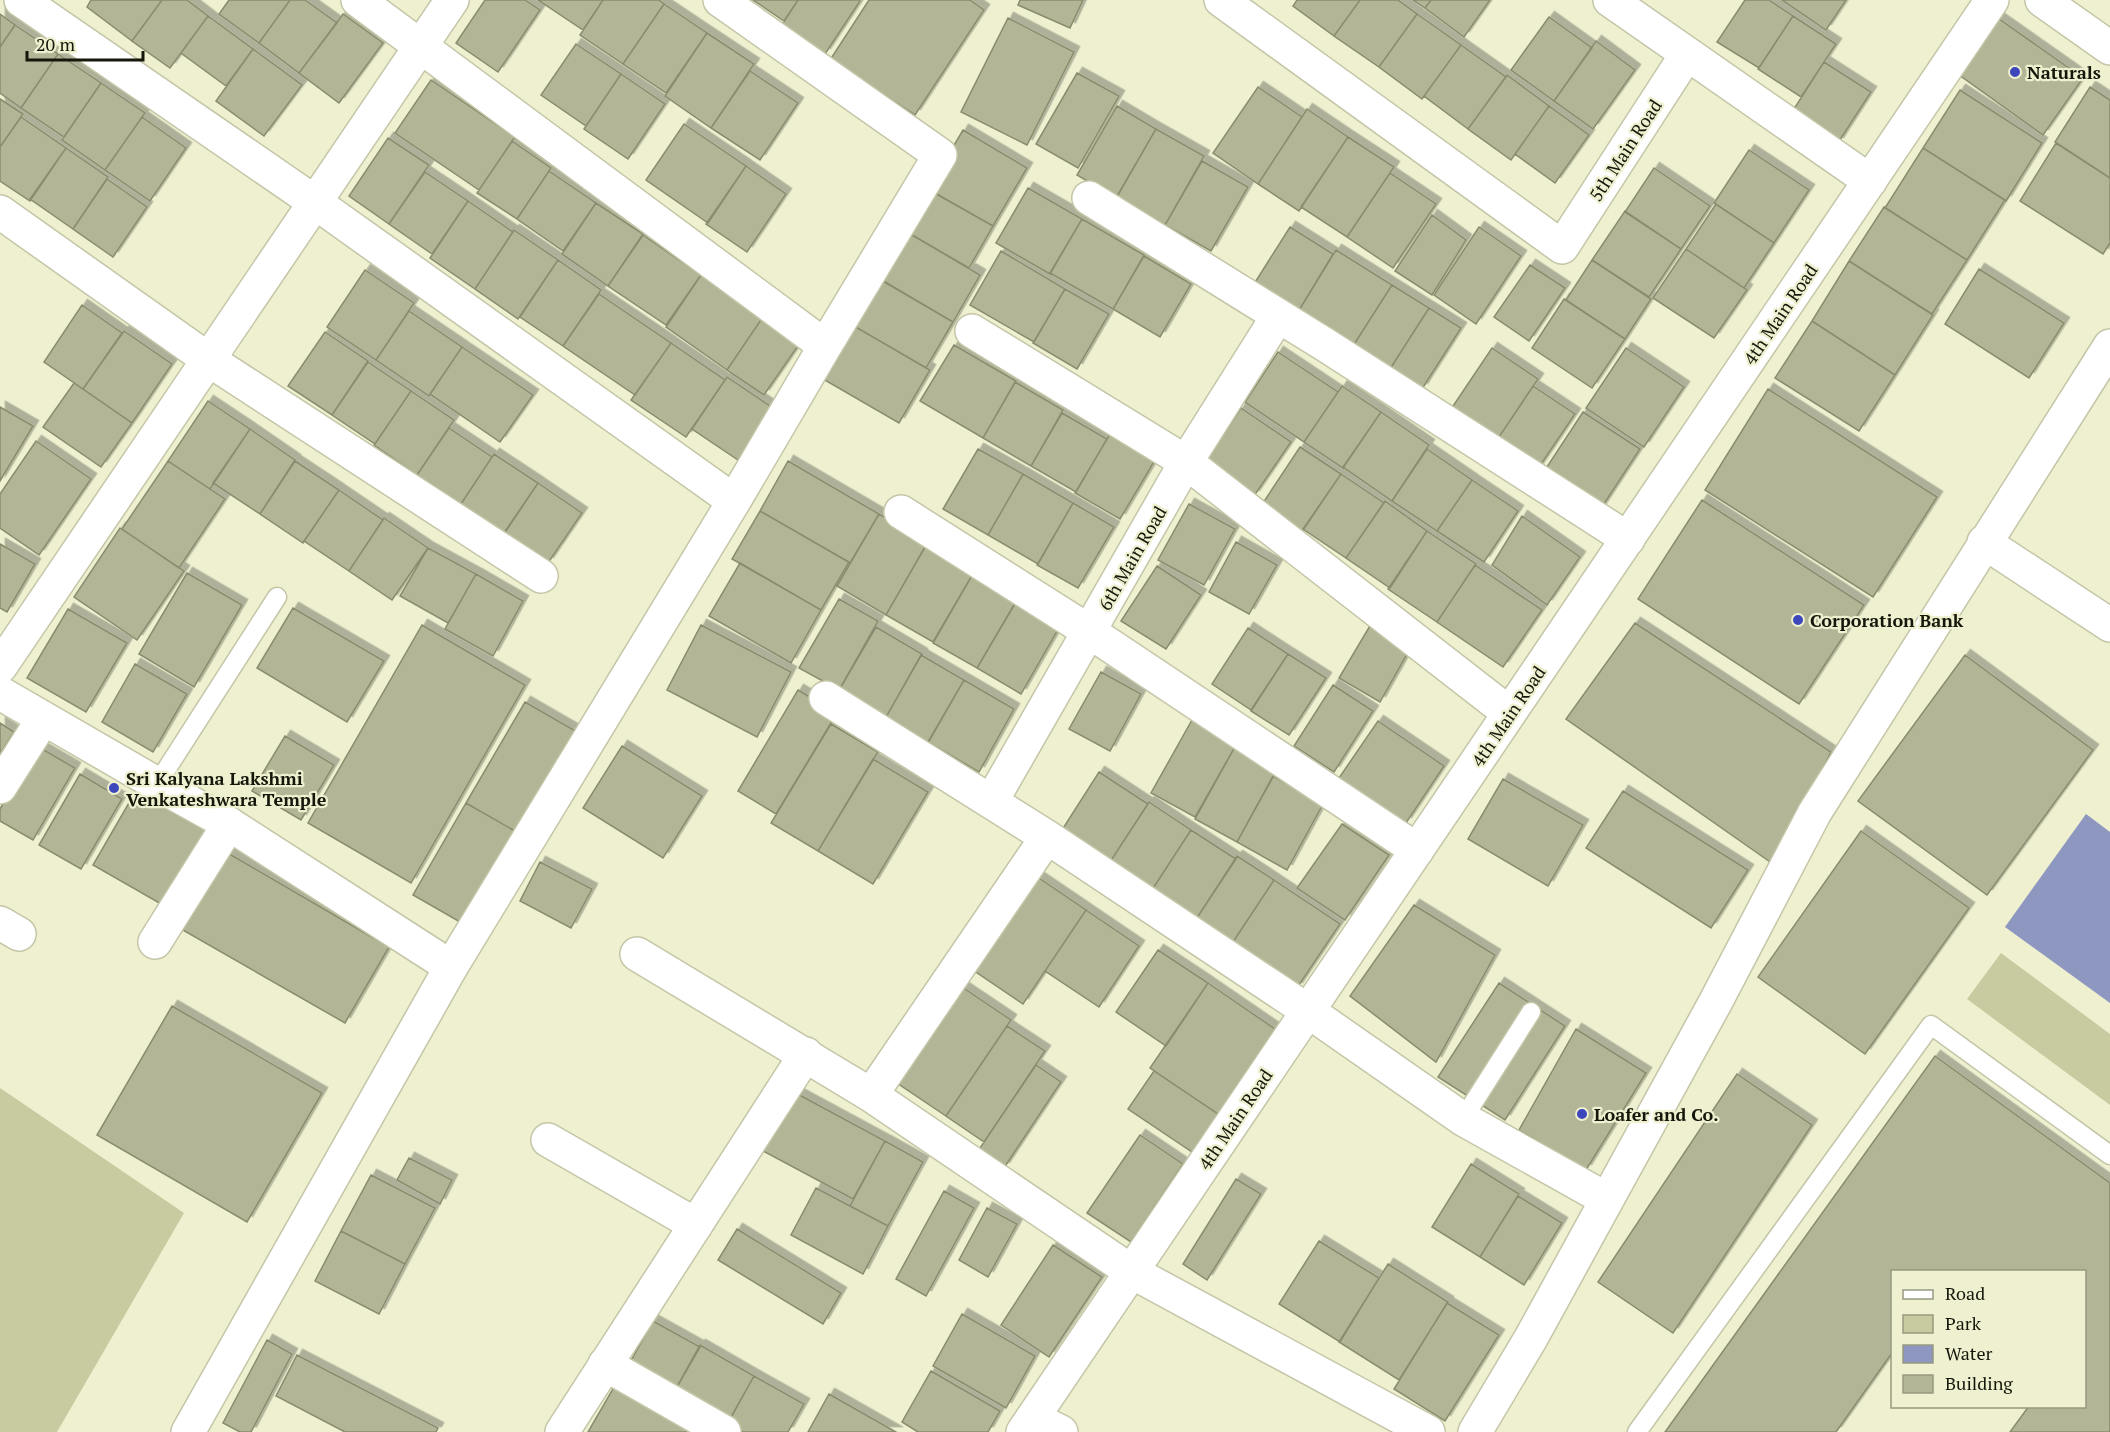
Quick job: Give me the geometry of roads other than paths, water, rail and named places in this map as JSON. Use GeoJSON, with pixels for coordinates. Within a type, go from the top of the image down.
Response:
{"type":"FeatureCollection","features":[{"type":"Feature","properties":{"kind":"street"},"geometry":{"type":"LineString","coordinates":[[21,0],[316,202],[734,501]]}},
{"type":"Feature","properties":{"kind":"street"},"geometry":{"type":"LineString","coordinates":[[358,0],[825,346]]}},
{"type":"Feature","properties":{"kind":"street"},"geometry":{"type":"LineString","coordinates":[[0,667],[452,0]]}},
{"type":"Feature","properties":{"kind":"street"},"geometry":{"type":"LineString","coordinates":[[188,1432],[451,967],[734,501],[940,155],[720,0]]}},
{"type":"Feature","properties":{"kind":"street","name":"5th Main Road"},"geometry":{"type":"LineString","coordinates":[[1221,0],[1562,247],[1687,54]]}},
{"type":"Feature","properties":{"kind":"street"},"geometry":{"type":"LineString","coordinates":[[1611,0],[1870,181]]}},
{"type":"Feature","properties":{"kind":"street","name":"4th Main Road"},"geometry":{"type":"LineString","coordinates":[[1028,1425],[1992,0]]}},
{"type":"Feature","properties":{"kind":"street"},"geometry":{"type":"LineString","coordinates":[[2042,0],[2110,48]]}},
{"type":"Feature","properties":{"kind":"street"},"geometry":{"type":"LineString","coordinates":[[1089,198],[1324,344],[1628,539]]}},
{"type":"Feature","properties":{"kind":"street"},"geometry":{"type":"LineString","coordinates":[[0,212],[209,360],[541,576]]}},
{"type":"Feature","properties":{"kind":"street","name":"6th Main Road"},"geometry":{"type":"LineString","coordinates":[[991,802],[1186,462],[1278,316]]}},
{"type":"Feature","properties":{"kind":"street"},"geometry":{"type":"LineString","coordinates":[[972,331],[1186,462],[1509,713]]}},
{"type":"Feature","properties":{"kind":"street"},"geometry":{"type":"LineString","coordinates":[[1475,1432],[1531,1338],[1714,1003],[1815,812],[2110,346]]}},
{"type":"Feature","properties":{"kind":"street"},"geometry":{"type":"LineString","coordinates":[[901,512],[1090,632],[1417,850]]}},
{"type":"Feature","properties":{"kind":"street"},"geometry":{"type":"LineString","coordinates":[[1984,542],[2110,625]]}},
{"type":"Feature","properties":{"kind":"street"},"geometry":{"type":"LineString","coordinates":[[0,693],[229,824],[451,967]]}},
{"type":"Feature","properties":{"kind":"street"},"geometry":{"type":"LineString","coordinates":[[826,698],[1047,837],[1308,1011],[1462,1119],[1606,1200]]}},
{"type":"Feature","properties":{"kind":"street"},"geometry":{"type":"LineString","coordinates":[[0,787],[42,719]]}},
{"type":"Feature","properties":{"kind":"street"},"geometry":{"type":"LineString","coordinates":[[155,942],[229,824]]}},
{"type":"Feature","properties":{"kind":"street"},"geometry":{"type":"LineString","coordinates":[[871,1095],[1047,837]]}},
{"type":"Feature","properties":{"kind":"street"},"geometry":{"type":"LineString","coordinates":[[637,954],[871,1095],[1132,1272],[1428,1432]]}},
{"type":"Feature","properties":{"kind":"street"},"geometry":{"type":"LineString","coordinates":[[562,1432],[806,1054]]}},
{"type":"Feature","properties":{"kind":"street"},"geometry":{"type":"LineString","coordinates":[[548,1140],[696,1224]]}},
{"type":"Feature","properties":{"kind":"street"},"geometry":{"type":"LineString","coordinates":[[605,1364],[724,1432]]}},
{"type":"Feature","properties":{"kind":"street"},"geometry":{"type":"LineString","coordinates":[[1028,1425],[1061,1432]]}},
{"type":"Feature","properties":{"kind":"lane"},"geometry":{"type":"LineString","coordinates":[[157,784],[277,597]]}},
{"type":"Feature","properties":{"kind":"lane"},"geometry":{"type":"LineString","coordinates":[[1462,1119],[1531,1012]]}},
{"type":"Feature","properties":{"kind":"lane"},"geometry":{"type":"LineString","coordinates":[[1637,1432],[1931,1025],[2110,1155]]}},
{"type":"Feature","properties":{"kind":"water"},"geometry":{"type":"Polygon","coordinates":[[[2086,814],[2110,832],[2110,1003],[2005,927],[2086,814]]]}},
{"type":"Feature","properties":{"kind":"place","name":"Naturals"},"geometry":{"type":"Point","coordinates":[2015,72]}},
{"type":"Feature","properties":{"kind":"place","name":"Corporation Bank"},"geometry":{"type":"Point","coordinates":[1798,620]}},
{"type":"Feature","properties":{"kind":"place","name":"Sri Kalyana Lakshmi Venkateshwara Temple"},"geometry":{"type":"Point","coordinates":[114,788]}},
{"type":"Feature","properties":{"kind":"place","name":"Loafer and Co."},"geometry":{"type":"Point","coordinates":[1582,1114]}}]}
